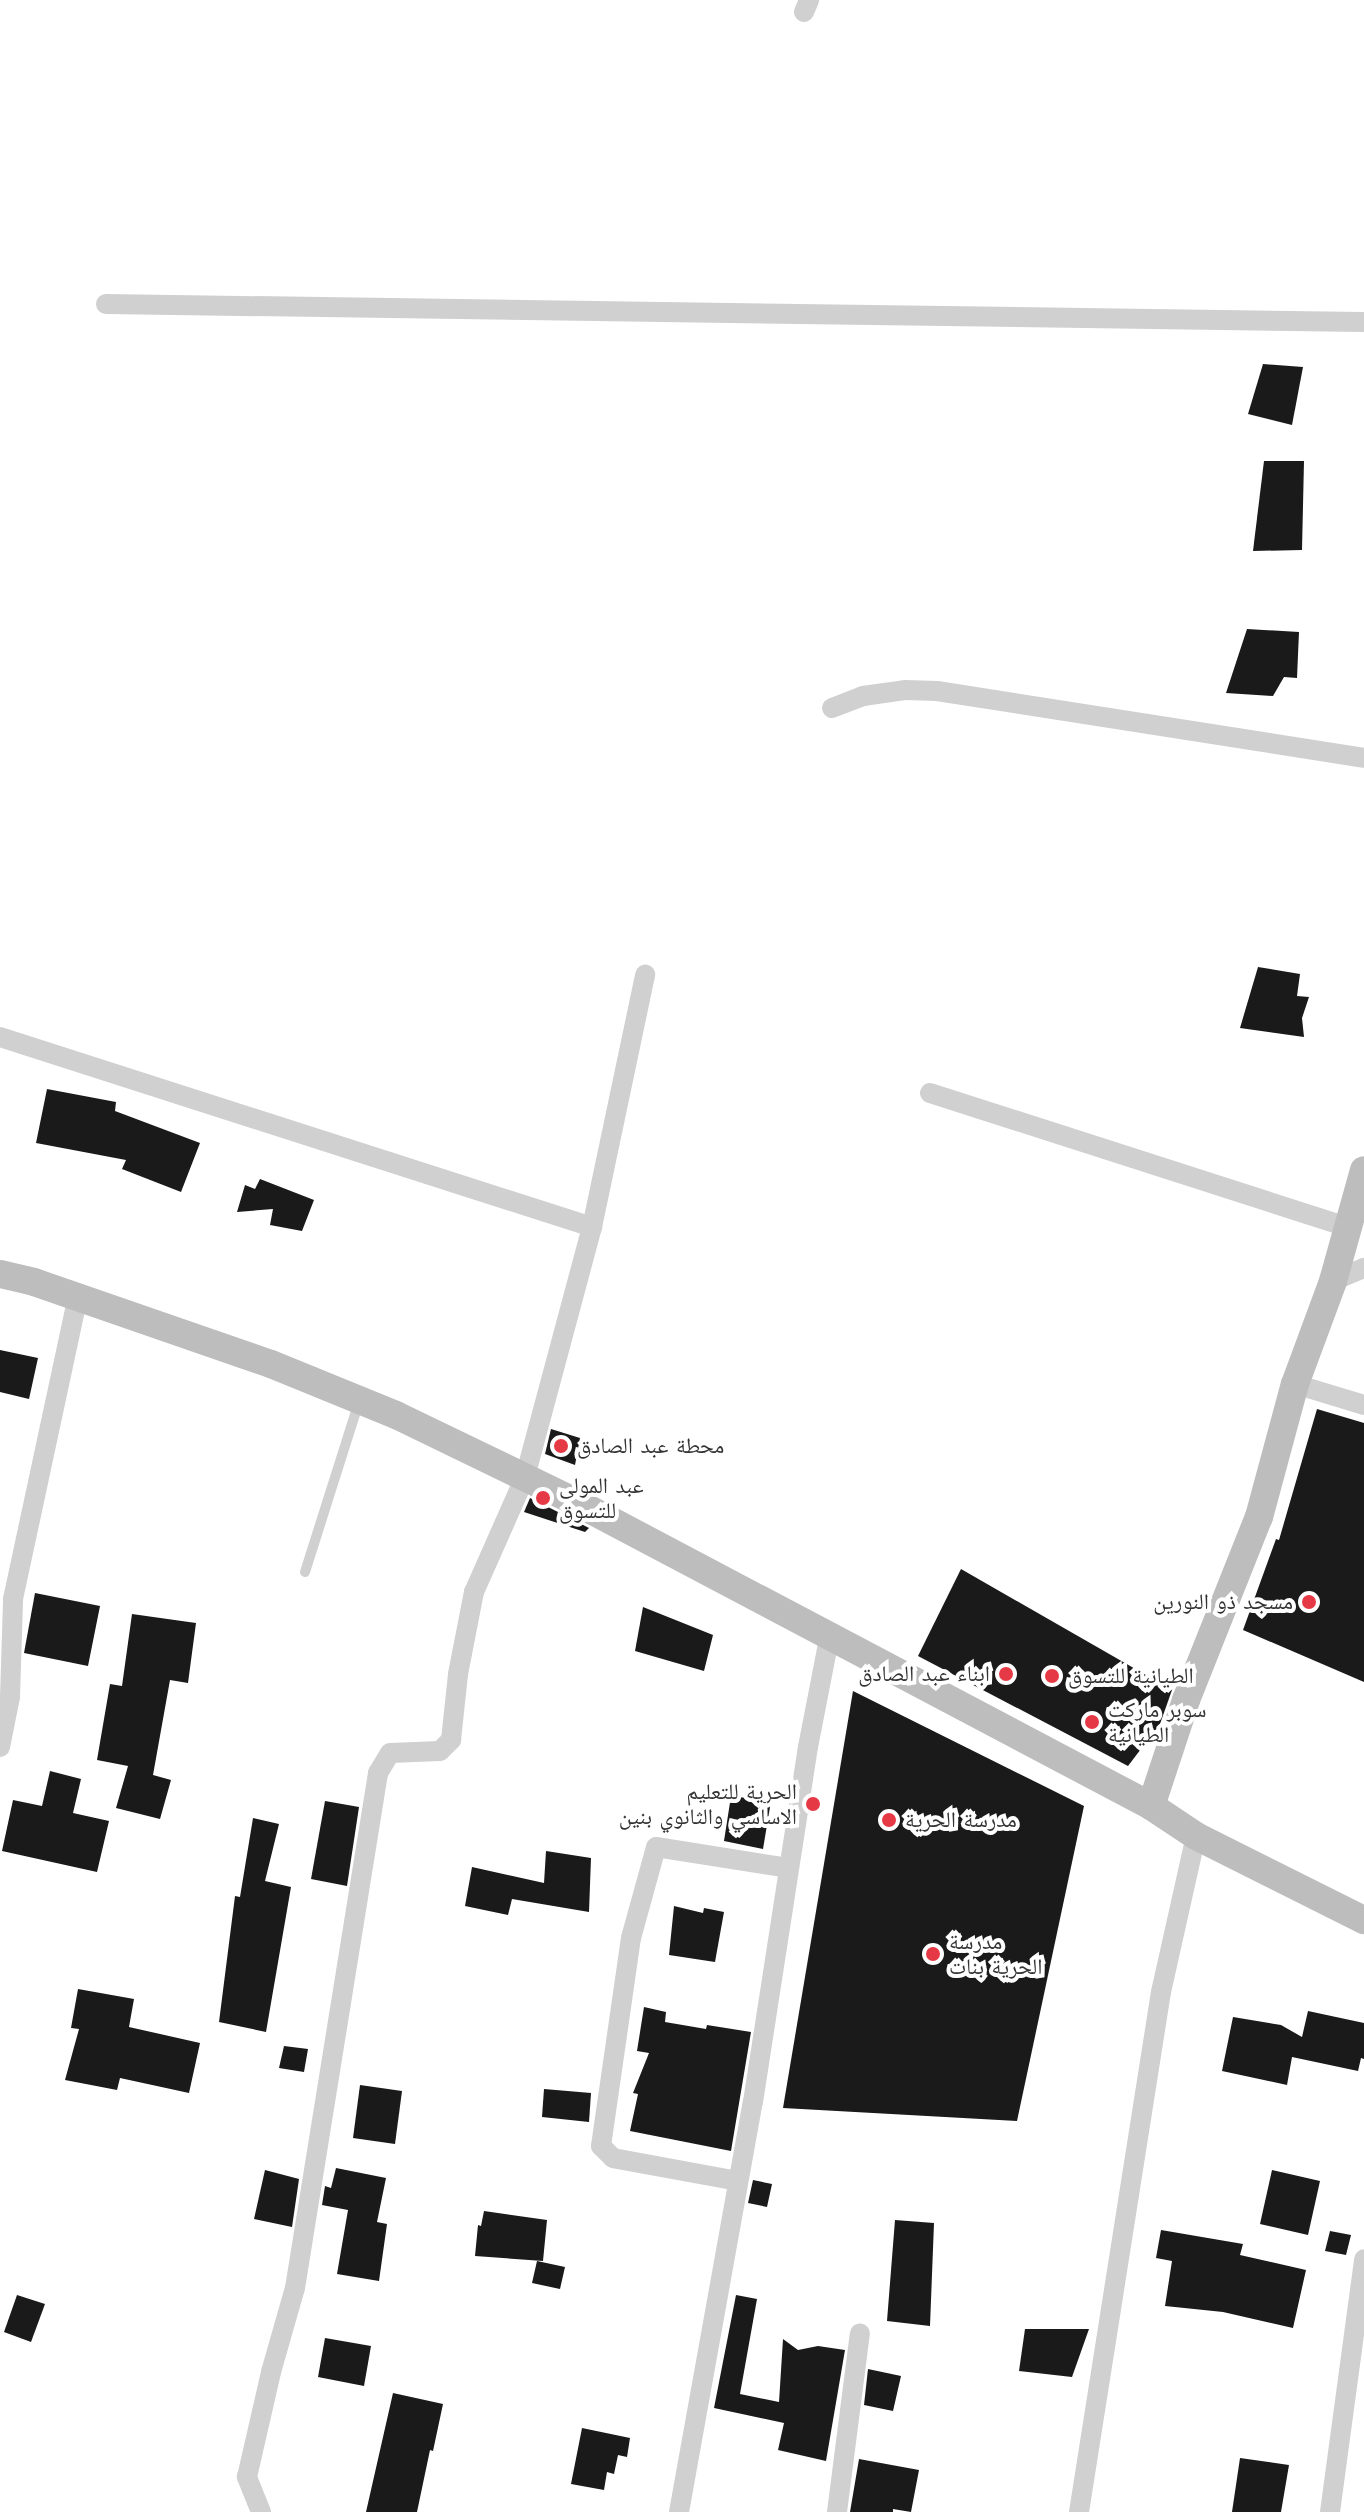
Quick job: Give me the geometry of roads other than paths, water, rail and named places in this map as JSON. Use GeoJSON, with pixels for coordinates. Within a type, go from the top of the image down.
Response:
{"type":"FeatureCollection","features":[{"type":"Feature","properties":{"kind":"street"},"geometry":{"type":"LineString","coordinates":[[106,304],[1364,322]]}},
{"type":"Feature","properties":{"kind":"street"},"geometry":{"type":"LineString","coordinates":[[832,708],[863,696],[905,690],[937,691],[1364,758]]}},
{"type":"Feature","properties":{"kind":"street"},"geometry":{"type":"LineString","coordinates":[[261,2512],[247,2477],[295,2288],[378,1773],[390,1753],[440,1751],[451,1740],[458,1674],[474,1592],[525,1477],[592,1227],[645,975]]}},
{"type":"Feature","properties":{"kind":"street"},"geometry":{"type":"LineString","coordinates":[[0,1037],[592,1227]]}},
{"type":"Feature","properties":{"kind":"street"},"geometry":{"type":"LineString","coordinates":[[930,1093],[1348,1227]]}},
{"type":"Feature","properties":{"kind":"street"},"geometry":{"type":"LineString","coordinates":[[1151,1806],[1186,1700],[1259,1517],[1295,1384],[1333,1281],[1364,1170]]}},
{"type":"Feature","properties":{"kind":"street"},"geometry":{"type":"LineString","coordinates":[[1333,1281],[1364,1268]]}},
{"type":"Feature","properties":{"kind":"street"},"geometry":{"type":"LineString","coordinates":[[0,1274],[78,1297],[271,1364],[360,1400],[525,1477],[1151,1806],[1196,1836],[1364,1920]]}},
{"type":"Feature","properties":{"kind":"street"},"geometry":{"type":"LineString","coordinates":[[0,1747],[10,1697],[13,1599],[78,1297]]}},
{"type":"Feature","properties":{"kind":"street"},"geometry":{"type":"LineString","coordinates":[[1295,1384],[1364,1405]]}},
{"type":"Feature","properties":{"kind":"street"},"geometry":{"type":"LineString","coordinates":[[679,2512],[829,1639]]}},
{"type":"Feature","properties":{"kind":"street"},"geometry":{"type":"LineString","coordinates":[[1079,2512],[1161,1992],[1196,1836]]}},
{"type":"Feature","properties":{"kind":"street"},"geometry":{"type":"LineString","coordinates":[[738,2181],[613,2158],[601,2146],[631,1938],[656,1847],[788,1868]]}},
{"type":"Feature","properties":{"kind":"street"},"geometry":{"type":"LineString","coordinates":[[1330,2512],[1364,2259]]}},
{"type":"Feature","properties":{"kind":"street"},"geometry":{"type":"LineString","coordinates":[[837,2512],[860,2333]]}},
{"type":"Feature","properties":{"kind":"lane"},"geometry":{"type":"LineString","coordinates":[[305,1572],[360,1400]]}},
{"type":"Feature","properties":{"kind":"place","name":"محطة عبد الصادق"},"geometry":{"type":"Point","coordinates":[561,1446]}},
{"type":"Feature","properties":{"kind":"place","name":"عبد المولى للتسوق"},"geometry":{"type":"Point","coordinates":[543,1498]}},
{"type":"Feature","properties":{"kind":"place","name":"مسجد ذو النورين"},"geometry":{"type":"Point","coordinates":[1309,1602]}},
{"type":"Feature","properties":{"kind":"place","name":"ابناء عبد الصادق"},"geometry":{"type":"Point","coordinates":[1006,1674]}},
{"type":"Feature","properties":{"kind":"place","name":"الطيانية للتسوق"},"geometry":{"type":"Point","coordinates":[1052,1676]}},
{"type":"Feature","properties":{"kind":"place","name":"سوبر ماركت الطيانية"},"geometry":{"type":"Point","coordinates":[1092,1722]}},
{"type":"Feature","properties":{"kind":"place","name":"الحرية للتعليم الاساسي والثانوي بنين"},"geometry":{"type":"Point","coordinates":[813,1804]}},
{"type":"Feature","properties":{"kind":"place","name":"مدرسة الحرية"},"geometry":{"type":"Point","coordinates":[889,1820]}},
{"type":"Feature","properties":{"kind":"place","name":"مدرسة الحرية بنات"},"geometry":{"type":"Point","coordinates":[933,1954]}}]}
